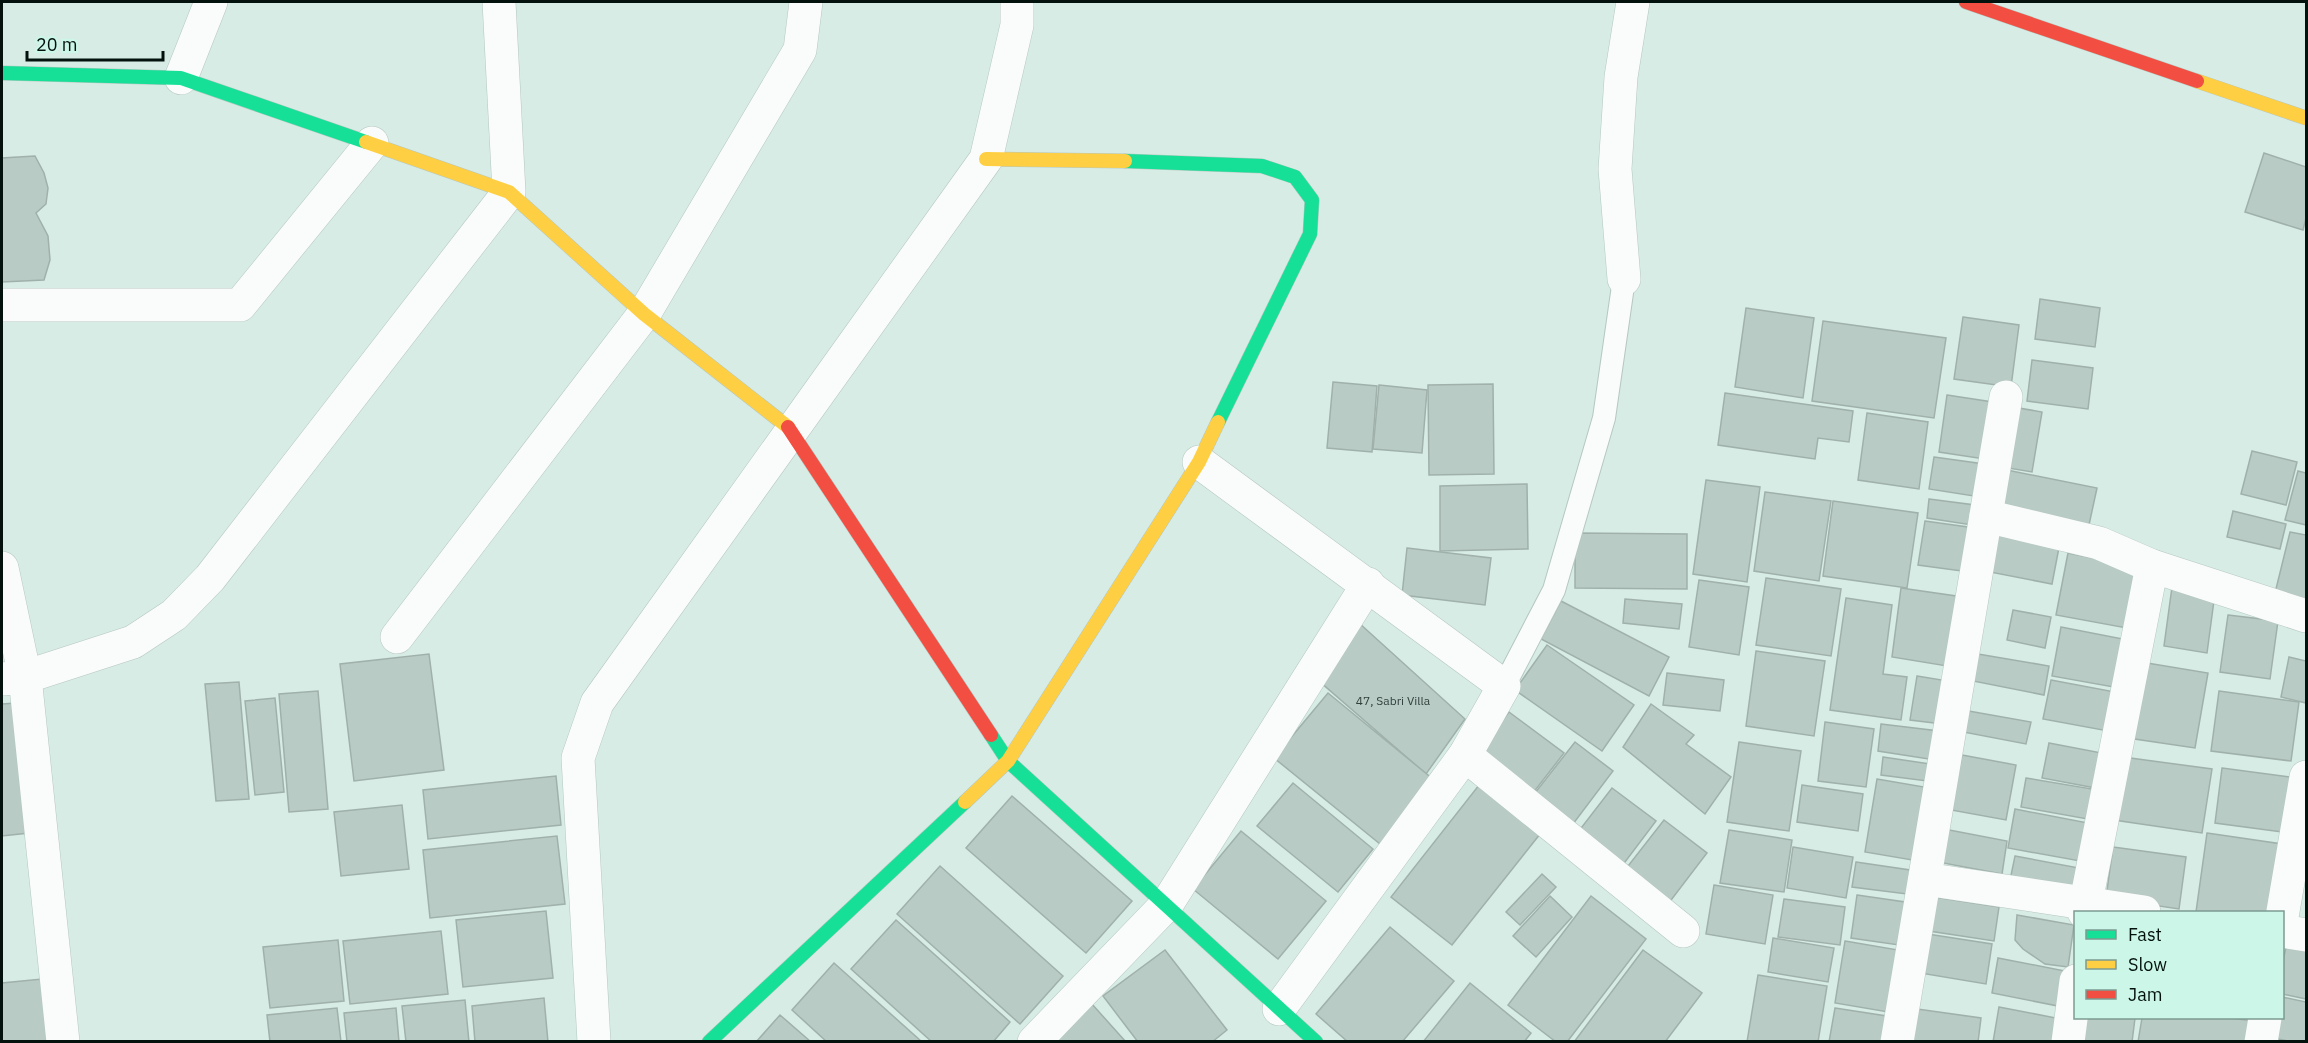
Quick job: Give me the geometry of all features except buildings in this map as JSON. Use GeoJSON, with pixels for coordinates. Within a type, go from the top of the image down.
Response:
{"type":"FeatureCollection","features":[{"type":"Feature","properties":{"kind":"street"},"geometry":{"type":"LineString","coordinates":[[181,78],[211,2]]}},
{"type":"Feature","properties":{"kind":"street"},"geometry":{"type":"LineString","coordinates":[[13,678],[133,642],[174,615],[210,578],[510,192],[500,2]]}},
{"type":"Feature","properties":{"kind":"street"},"geometry":{"type":"LineString","coordinates":[[397,637],[644,314],[800,50],[806,2]]}},
{"type":"Feature","properties":{"kind":"street"},"geometry":{"type":"LineString","coordinates":[[594,1041],[578,758],[597,703],[986,159],[1017,25],[1017,2]]}},
{"type":"Feature","properties":{"kind":"street"},"geometry":{"type":"LineString","coordinates":[[1624,279],[1615,169],[1621,77],[1633,2]]}},
{"type":"Feature","properties":{"kind":"street"},"geometry":{"type":"LineString","coordinates":[[1966,2],[2307,118]]}},
{"type":"Feature","properties":{"kind":"street"},"geometry":{"type":"LineString","coordinates":[[2,73],[181,78],[372,142],[510,192],[644,314],[791,429],[1008,761],[1167,904],[1279,1009],[1304,1038]]}},
{"type":"Feature","properties":{"kind":"street"},"geometry":{"type":"LineString","coordinates":[[2,305],[240,305],[372,142]]}},
{"type":"Feature","properties":{"kind":"street"},"geometry":{"type":"LineString","coordinates":[[709,1041],[1008,761],[1199,462],[1310,234],[1312,200],[1295,177],[1262,166],[986,159]]}},
{"type":"Feature","properties":{"kind":"street"},"geometry":{"type":"LineString","coordinates":[[1897,1041],[2006,397]]}},
{"type":"Feature","properties":{"kind":"street"},"geometry":{"type":"LineString","coordinates":[[1199,462],[1504,686],[1464,755],[1279,1009]]}},
{"type":"Feature","properties":{"kind":"street"},"geometry":{"type":"LineString","coordinates":[[1986,516],[2099,543],[2152,566],[2307,616]]}},
{"type":"Feature","properties":{"kind":"street"},"geometry":{"type":"LineString","coordinates":[[2085,908],[2152,566]]}},
{"type":"Feature","properties":{"kind":"street"},"geometry":{"type":"LineString","coordinates":[[2,568],[13,678],[63,1041]]}},
{"type":"Feature","properties":{"kind":"street"},"geometry":{"type":"LineString","coordinates":[[1034,1041],[1167,904],[1368,584]]}},
{"type":"Feature","properties":{"kind":"street"},"geometry":{"type":"LineString","coordinates":[[1464,755],[1683,931]]}},
{"type":"Feature","properties":{"kind":"street"},"geometry":{"type":"LineString","coordinates":[[2284,911],[2307,777]]}},
{"type":"Feature","properties":{"kind":"street"},"geometry":{"type":"LineString","coordinates":[[1924,879],[2085,908],[2129,911]]}},
{"type":"Feature","properties":{"kind":"street"},"geometry":{"type":"LineString","coordinates":[[2284,931],[2307,935]]}},
{"type":"Feature","properties":{"kind":"street"},"geometry":{"type":"LineString","coordinates":[[2068,1041],[2074,996]]}},
{"type":"Feature","properties":{"kind":"street"},"geometry":{"type":"LineString","coordinates":[[2261,1041],[2265,1019]]}},
{"type":"Feature","properties":{"kind":"lane"},"geometry":{"type":"LineString","coordinates":[[1504,686],[1554,590],[1604,418],[1624,279]]}},
{"type":"Feature","properties":{"kind":"traffic: fast"},"geometry":{"type":"LineString","coordinates":[[2,73],[181,78],[366,142]]}},
{"type":"Feature","properties":{"kind":"traffic: fast"},"geometry":{"type":"LineString","coordinates":[[1125,161],[1262,166],[1295,177],[1312,200],[1310,234],[1218,422]]}},
{"type":"Feature","properties":{"kind":"traffic: fast"},"geometry":{"type":"LineString","coordinates":[[991,735],[1008,761],[1316,1042]]}},
{"type":"Feature","properties":{"kind":"traffic: fast"},"geometry":{"type":"LineString","coordinates":[[709,1042],[965,802]]}},
{"type":"Feature","properties":{"kind":"traffic: slow"},"geometry":{"type":"LineString","coordinates":[[2197,81],[2306,118]]}},
{"type":"Feature","properties":{"kind":"traffic: slow"},"geometry":{"type":"LineString","coordinates":[[366,142],[509,192],[644,314],[788,427]]}},
{"type":"Feature","properties":{"kind":"traffic: slow"},"geometry":{"type":"LineString","coordinates":[[986,159],[1125,161]]}},
{"type":"Feature","properties":{"kind":"traffic: slow"},"geometry":{"type":"LineString","coordinates":[[965,802],[1008,761],[1199,462],[1218,422]]}},
{"type":"Feature","properties":{"kind":"traffic: jam"},"geometry":{"type":"LineString","coordinates":[[1966,2],[2197,81]]}},
{"type":"Feature","properties":{"kind":"traffic: jam"},"geometry":{"type":"LineString","coordinates":[[788,427],[991,735]]}}]}
